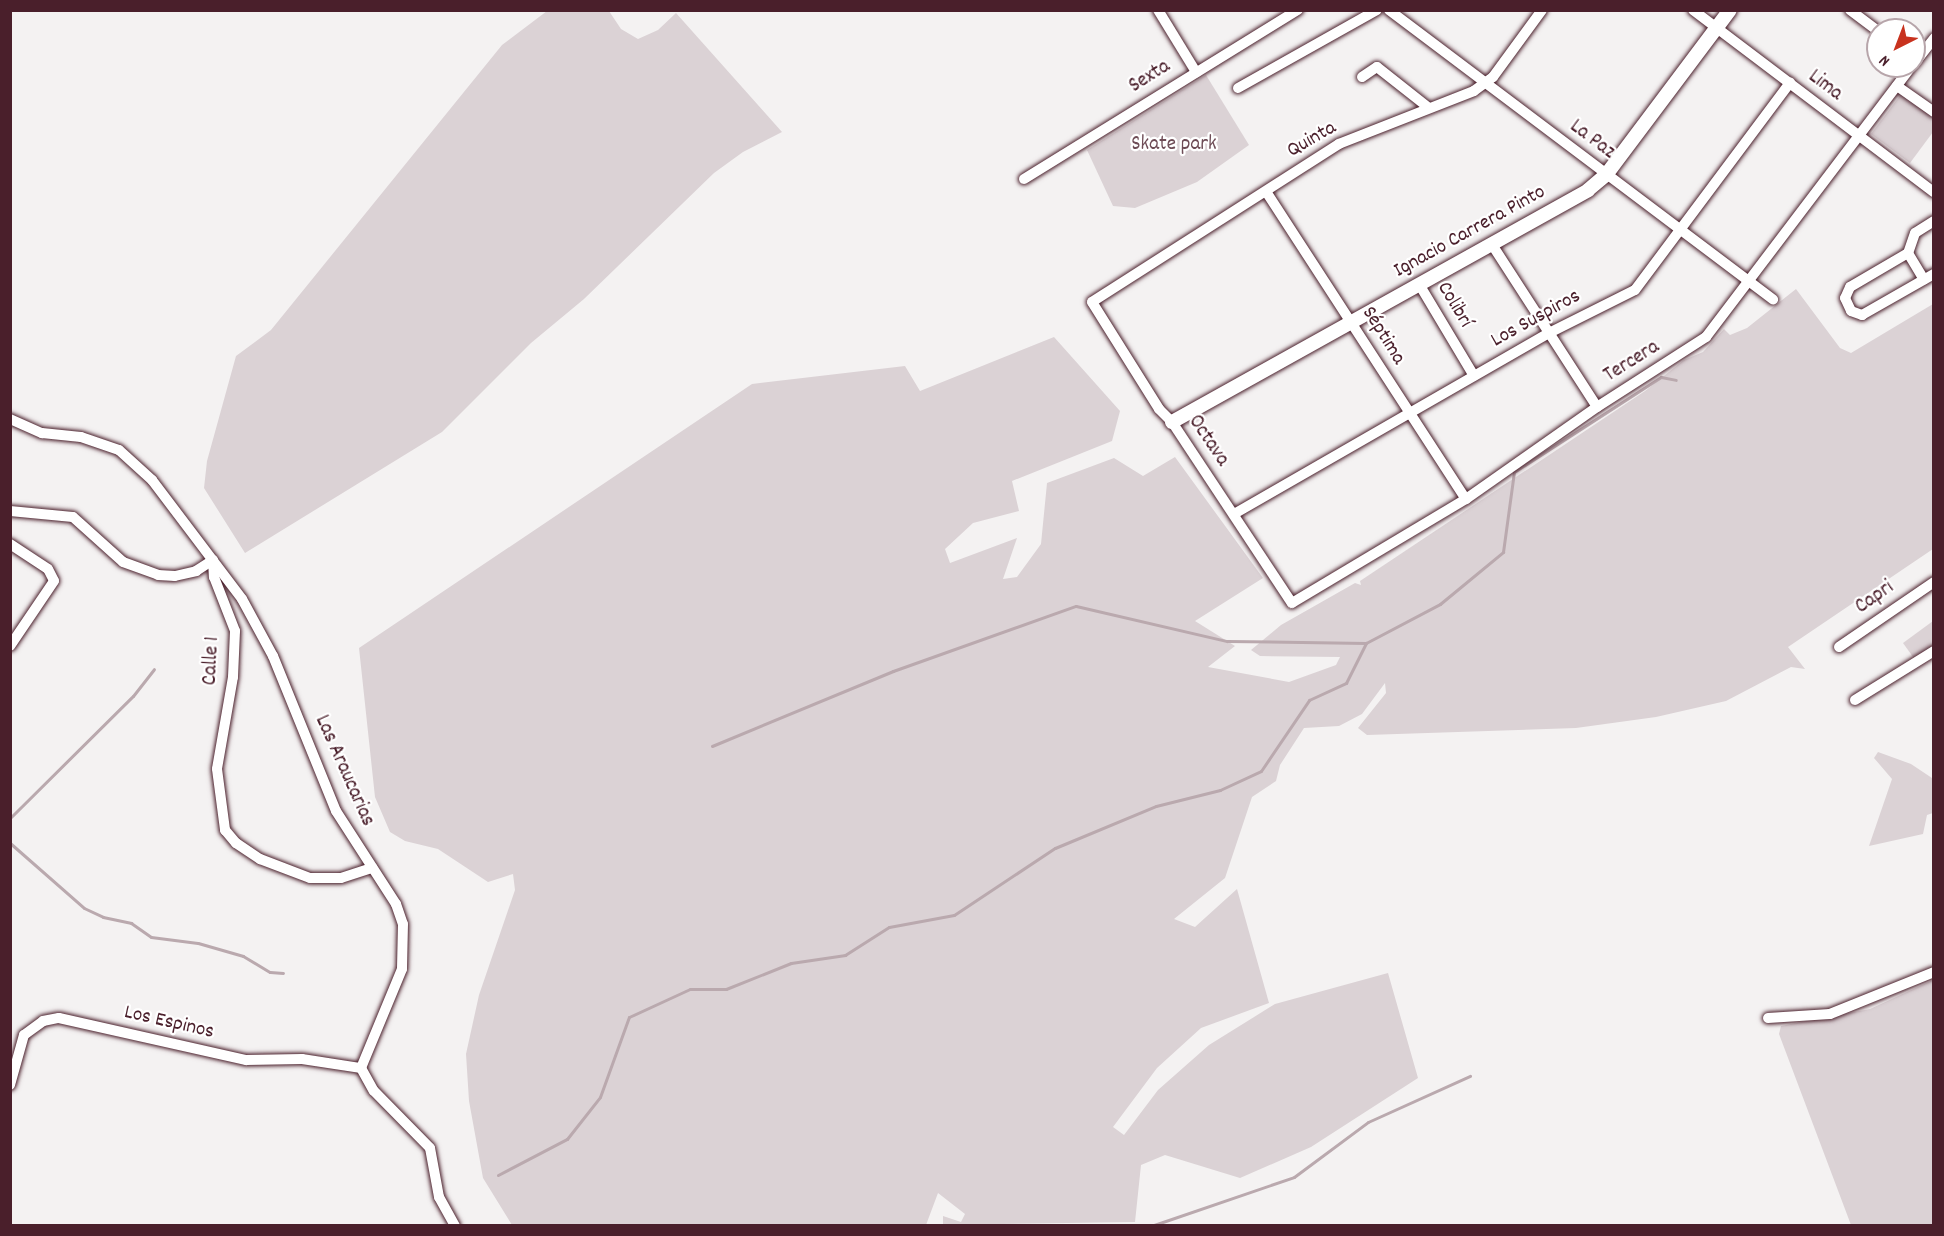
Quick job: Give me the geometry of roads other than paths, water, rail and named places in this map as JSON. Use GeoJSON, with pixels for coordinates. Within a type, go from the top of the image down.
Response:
{"type":"FeatureCollection","features":[{"type":"Feature","properties":{"kind":"street"},"geometry":{"type":"LineString","coordinates":[[1158,10],[1196,72]]}},
{"type":"Feature","properties":{"kind":"street","name":"Sexta"},"geometry":{"type":"LineString","coordinates":[[1024,179],[1298,10]]}},
{"type":"Feature","properties":{"kind":"street"},"geometry":{"type":"LineString","coordinates":[[1238,88],[1377,10]]}},
{"type":"Feature","properties":{"kind":"street","name":"La Paz"},"geometry":{"type":"LineString","coordinates":[[1389,10],[1773,299]]}},
{"type":"Feature","properties":{"kind":"street","name":"Quinta"},"geometry":{"type":"LineString","coordinates":[[1092,302],[1267,193],[1339,144],[1485,83],[1542,10]]}},
{"type":"Feature","properties":{"kind":"street","name":"Lima"},"geometry":{"type":"LineString","coordinates":[[1693,10],[1934,192]]}},
{"type":"Feature","properties":{"kind":"street","name":"Ignacio Carrera Pinto"},"geometry":{"type":"LineString","coordinates":[[1172,422],[1588,190],[1606,175],[1730,10]]}},
{"type":"Feature","properties":{"kind":"street"},"geometry":{"type":"LineString","coordinates":[[1850,10],[1866,22]]}},
{"type":"Feature","properties":{"kind":"street"},"geometry":{"type":"LineString","coordinates":[[1362,77],[1377,67],[1429,108]]}},
{"type":"Feature","properties":{"kind":"street","name":"Tercera"},"geometry":{"type":"LineString","coordinates":[[1292,603],[1466,499],[1597,406],[1706,337],[1751,282],[1903,78]]}},
{"type":"Feature","properties":{"kind":"street","name":"Los Suspiros"},"geometry":{"type":"LineString","coordinates":[[1234,514],[1549,333],[1635,290],[1790,84]]}},
{"type":"Feature","properties":{"kind":"street"},"geometry":{"type":"LineString","coordinates":[[1897,86],[1934,112]]}},
{"type":"Feature","properties":{"kind":"street","name":"Séptima"},"geometry":{"type":"LineString","coordinates":[[1267,193],[1409,415],[1466,499]]}},
{"type":"Feature","properties":{"kind":"street"},"geometry":{"type":"LineString","coordinates":[[1908,253],[1929,277],[1862,315],[1851,311],[1847,304],[1846,292],[1850,287],[1908,253],[1915,233],[1934,221]]}},
{"type":"Feature","properties":{"kind":"street"},"geometry":{"type":"LineString","coordinates":[[1491,243],[1597,406]]}},
{"type":"Feature","properties":{"kind":"street","name":"Colibrí"},"geometry":{"type":"LineString","coordinates":[[1419,284],[1474,376]]}},
{"type":"Feature","properties":{"kind":"street","name":"Octava"},"geometry":{"type":"LineString","coordinates":[[1092,302],[1159,409],[1172,422],[1292,603]]}},
{"type":"Feature","properties":{"kind":"street","name":"Las Araucarias"},"geometry":{"type":"LineString","coordinates":[[10,419],[42,433],[81,437],[120,450],[152,480],[242,599],[273,656],[336,811],[396,904],[406,945],[402,969],[362,1068]]}},
{"type":"Feature","properties":{"kind":"street"},"geometry":{"type":"LineString","coordinates":[[10,511],[73,517],[123,562],[158,575],[175,576],[196,571],[213,560]]}},
{"type":"Feature","properties":{"kind":"street"},"geometry":{"type":"LineString","coordinates":[[10,544],[48,569],[54,581],[10,646]]}},
{"type":"Feature","properties":{"kind":"street","name":"Calle 1"},"geometry":{"type":"LineString","coordinates":[[213,560],[214,576],[235,631],[233,677],[217,769],[225,830],[236,843],[260,859],[310,878],[341,878],[372,868]]}},
{"type":"Feature","properties":{"kind":"street","name":"Capri"},"geometry":{"type":"LineString","coordinates":[[1839,647],[1934,582]]}},
{"type":"Feature","properties":{"kind":"street"},"geometry":{"type":"LineString","coordinates":[[1855,700],[1934,651]]}},
{"type":"Feature","properties":{"kind":"street"},"geometry":{"type":"LineString","coordinates":[[1768,1018],[1830,1014],[1934,972]]}},
{"type":"Feature","properties":{"kind":"street","name":"Los Espinos"},"geometry":{"type":"LineString","coordinates":[[10,1085],[24,1035],[43,1021],[59,1018],[246,1060],[302,1059],[362,1068]]}},
{"type":"Feature","properties":{"kind":"street"},"geometry":{"type":"LineString","coordinates":[[362,1068],[374,1091],[430,1148],[439,1197],[455,1226]]}},
{"type":"Feature","properties":{"kind":"waterway"},"geometry":{"type":"LineString","coordinates":[[498,1175],[567,1139],[600,1097],[629,1017],[690,989],[726,989],[791,963],[845,955],[889,927],[954,915],[1055,848],[1156,806],[1220,790],[1261,771],[1309,700],[1346,683],[1366,643],[1440,604],[1503,552],[1514,472],[1661,377],[1676,380]]}},
{"type":"Feature","properties":{"kind":"waterway"},"geometry":{"type":"LineString","coordinates":[[712,746],[893,671],[1076,606],[1227,641],[1366,643]]}},
{"type":"Feature","properties":{"kind":"waterway"},"geometry":{"type":"LineString","coordinates":[[10,818],[133,696],[154,669]]}},
{"type":"Feature","properties":{"kind":"waterway"},"geometry":{"type":"LineString","coordinates":[[10,843],[84,908],[103,917],[131,923],[151,937],[198,943],[243,956],[270,972],[283,973]]}},
{"type":"Feature","properties":{"kind":"waterway"},"geometry":{"type":"LineString","coordinates":[[1151,1226],[1294,1177],[1368,1122],[1470,1076]]}},
{"type":"Feature","properties":{"kind":"park label","name":"Skate park"},"geometry":{"type":"Point","coordinates":[1174,145]}}]}
